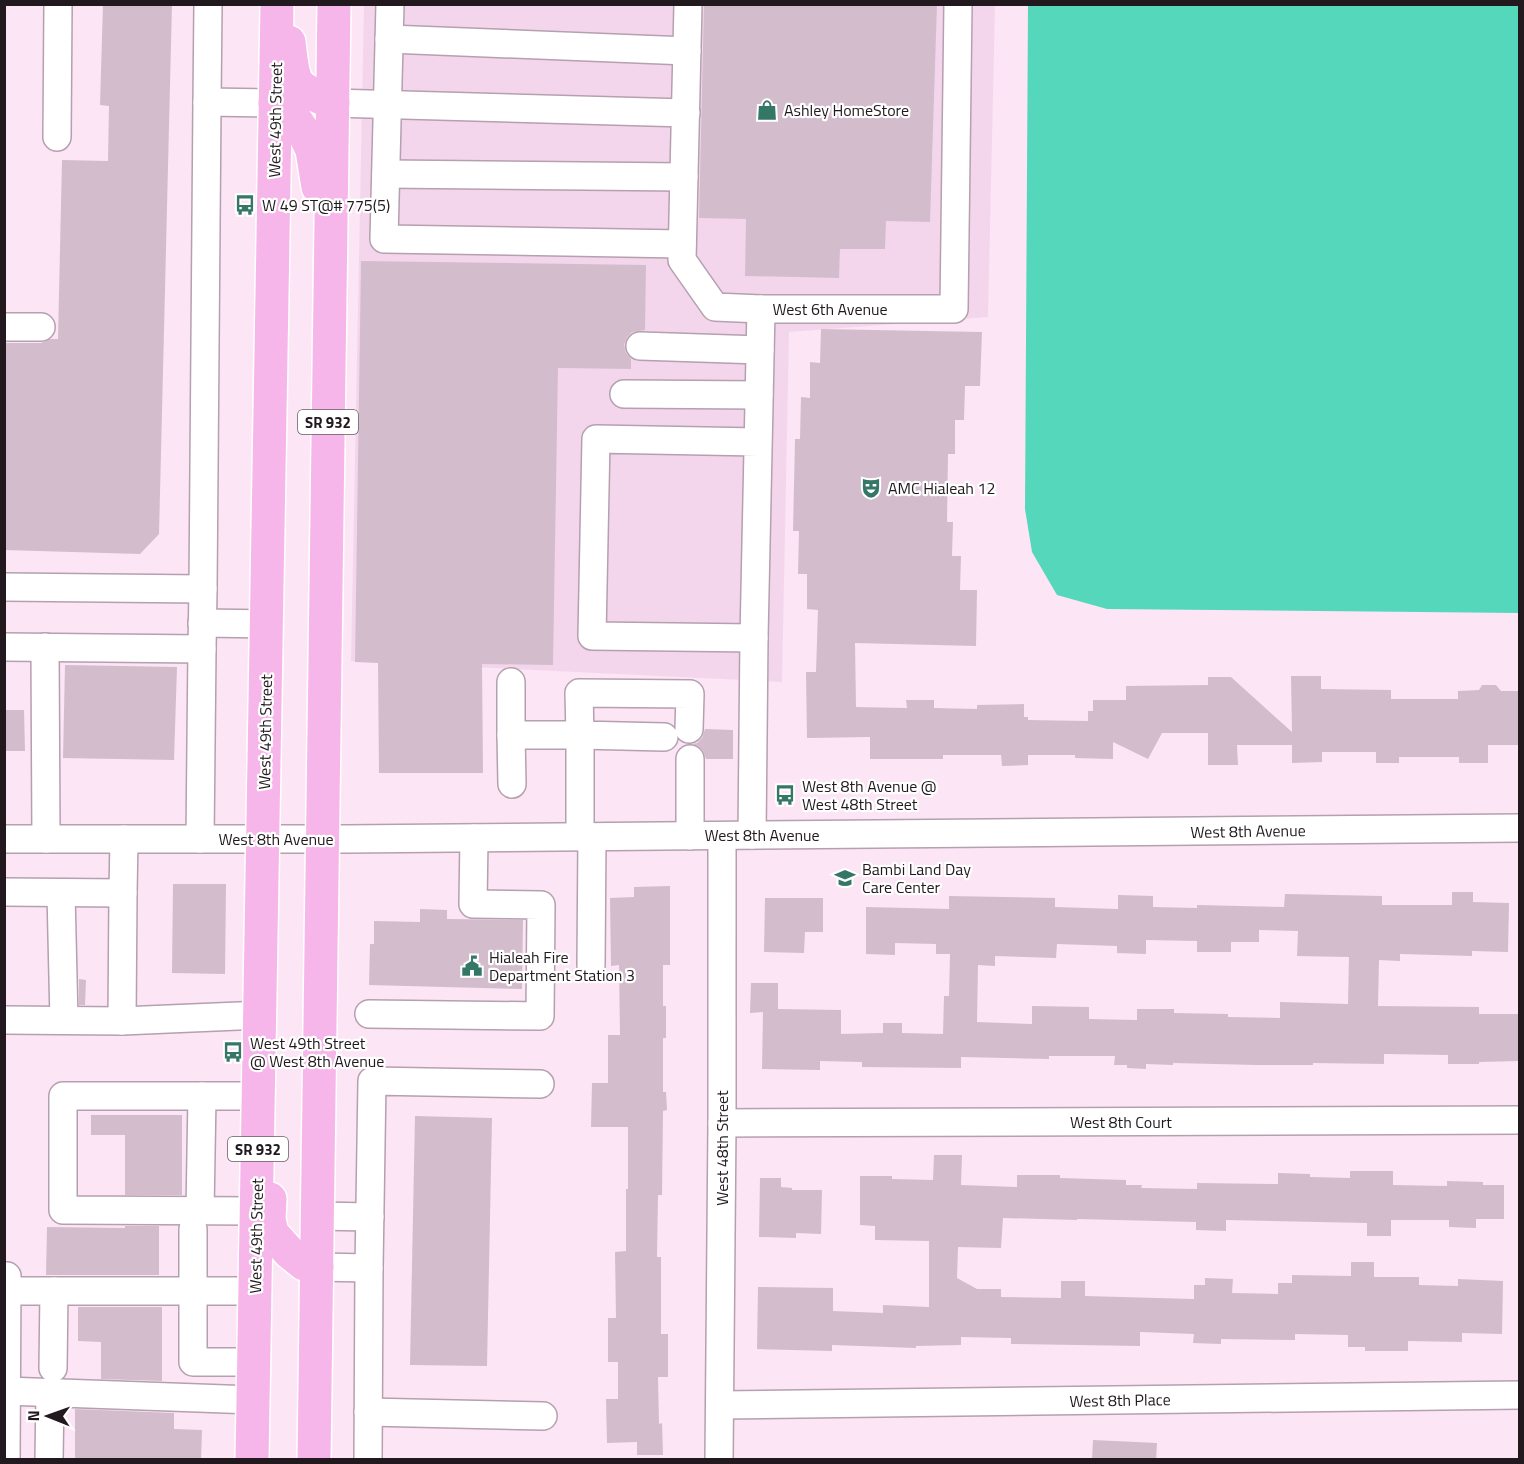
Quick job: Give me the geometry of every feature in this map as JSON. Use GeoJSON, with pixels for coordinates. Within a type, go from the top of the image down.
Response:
{"type":"FeatureCollection","features":[{"type":"Feature","properties":{"kind":"main road","name":"West 49th Street"},"geometry":{"type":"LineString","coordinates":[[252,1460],[277,4]]}},
{"type":"Feature","properties":{"kind":"main road"},"geometry":{"type":"LineString","coordinates":[[285,4],[292,74],[306,92],[333,103]]}},
{"type":"Feature","properties":{"kind":"main road","name":"SR 932"},"geometry":{"type":"LineString","coordinates":[[314,1460],[334,4]]}},
{"type":"Feature","properties":{"kind":"main road"},"geometry":{"type":"LineString","coordinates":[[275,103],[289,110],[303,130],[312,150],[330,262]]}},
{"type":"Feature","properties":{"kind":"main road"},"geometry":{"type":"LineString","coordinates":[[259,1091],[270,1131],[269,1219],[272,1233],[289,1252],[304,1264],[317,1267]]}},
{"type":"Feature","properties":{"kind":"street"},"geometry":{"type":"LineString","coordinates":[[57,137],[58,4]]}},
{"type":"Feature","properties":{"kind":"street"},"geometry":{"type":"LineString","coordinates":[[200,839],[208,4]]}},
{"type":"Feature","properties":{"kind":"street"},"geometry":{"type":"LineString","coordinates":[[390,4],[384,239],[682,244]]}},
{"type":"Feature","properties":{"kind":"street","name":"West 6th Avenue"},"geometry":{"type":"LineString","coordinates":[[688,4],[682,260],[715,307],[761,309],[954,309],[958,4]]}},
{"type":"Feature","properties":{"kind":"street"},"geometry":{"type":"LineString","coordinates":[[389,39],[687,51]]}},
{"type":"Feature","properties":{"kind":"street"},"geometry":{"type":"LineString","coordinates":[[207,102],[275,103]]}},
{"type":"Feature","properties":{"kind":"street"},"geometry":{"type":"LineString","coordinates":[[333,103],[686,113]]}},
{"type":"Feature","properties":{"kind":"street"},"geometry":{"type":"LineString","coordinates":[[386,174],[684,177]]}},
{"type":"Feature","properties":{"kind":"street"},"geometry":{"type":"LineString","coordinates":[[752,836],[761,309]]}},
{"type":"Feature","properties":{"kind":"street"},"geometry":{"type":"LineString","coordinates":[[4,327],[41,327]]}},
{"type":"Feature","properties":{"kind":"street"},"geometry":{"type":"LineString","coordinates":[[640,346],[759,350]]}},
{"type":"Feature","properties":{"kind":"street"},"geometry":{"type":"LineString","coordinates":[[624,394],[759,395]]}},
{"type":"Feature","properties":{"kind":"street"},"geometry":{"type":"LineString","coordinates":[[754,638],[592,636],[593,578],[596,439],[758,442]]}},
{"type":"Feature","properties":{"kind":"street"},"geometry":{"type":"LineString","coordinates":[[4,587],[202,589]]}},
{"type":"Feature","properties":{"kind":"street"},"geometry":{"type":"LineString","coordinates":[[4,647],[45,647],[202,636],[267,624]]}},
{"type":"Feature","properties":{"kind":"street"},"geometry":{"type":"LineString","coordinates":[[45,647],[46,839]]}},
{"type":"Feature","properties":{"kind":"street"},"geometry":{"type":"LineString","coordinates":[[511,682],[512,784]]}},
{"type":"Feature","properties":{"kind":"street"},"geometry":{"type":"LineString","coordinates":[[591,965],[579,693],[690,694],[689,729]]}},
{"type":"Feature","properties":{"kind":"street"},"geometry":{"type":"LineString","coordinates":[[511,735],[664,736]]}},
{"type":"Feature","properties":{"kind":"street"},"geometry":{"type":"LineString","coordinates":[[690,759],[690,836]]}},
{"type":"Feature","properties":{"kind":"street","name":"West 8th Avenue"},"geometry":{"type":"LineString","coordinates":[[4,839],[752,836],[1520,828]]}},
{"type":"Feature","properties":{"kind":"street","name":"West 48th Street"},"geometry":{"type":"LineString","coordinates":[[719,1460],[722,836]]}},
{"type":"Feature","properties":{"kind":"street"},"geometry":{"type":"LineString","coordinates":[[369,1014],[540,1016],[541,905],[473,904],[474,838]]}},
{"type":"Feature","properties":{"kind":"street"},"geometry":{"type":"LineString","coordinates":[[122,1021],[124,839]]}},
{"type":"Feature","properties":{"kind":"street"},"geometry":{"type":"LineString","coordinates":[[4,892],[123,893]]}},
{"type":"Feature","properties":{"kind":"street"},"geometry":{"type":"LineString","coordinates":[[61,893],[64,1020]]}},
{"type":"Feature","properties":{"kind":"street"},"geometry":{"type":"LineString","coordinates":[[4,1020],[122,1021],[260,1015]]}},
{"type":"Feature","properties":{"kind":"street"},"geometry":{"type":"LineString","coordinates":[[369,1460],[372,1081],[540,1084]]}},
{"type":"Feature","properties":{"kind":"street"},"geometry":{"type":"LineString","coordinates":[[257,1210],[196,1220],[63,1210],[63,1096],[202,1096],[259,1091]]}},
{"type":"Feature","properties":{"kind":"street"},"geometry":{"type":"LineString","coordinates":[[202,1096],[193,1291],[193,1362],[254,1362]]}},
{"type":"Feature","properties":{"kind":"street","name":"West 8th Court"},"geometry":{"type":"LineString","coordinates":[[722,1124],[1520,1120]]}},
{"type":"Feature","properties":{"kind":"street"},"geometry":{"type":"LineString","coordinates":[[318,1216],[370,1217]]}},
{"type":"Feature","properties":{"kind":"street"},"geometry":{"type":"LineString","coordinates":[[317,1267],[369,1268]]}},
{"type":"Feature","properties":{"kind":"street"},"geometry":{"type":"LineString","coordinates":[[6,1460],[6,1284],[54,1291],[255,1291]]}},
{"type":"Feature","properties":{"kind":"street"},"geometry":{"type":"LineString","coordinates":[[49,1460],[54,1291]]}},
{"type":"Feature","properties":{"kind":"street"},"geometry":{"type":"LineString","coordinates":[[6,1391],[51,1380],[253,1400]]}},
{"type":"Feature","properties":{"kind":"street","name":"West 8th Place"},"geometry":{"type":"LineString","coordinates":[[720,1405],[1520,1395]]}},
{"type":"Feature","properties":{"kind":"street"},"geometry":{"type":"LineString","coordinates":[[368,1412],[543,1416]]}},
{"type":"Feature","properties":{"kind":"shaded area"},"geometry":{"type":"Polygon","coordinates":[[[364,5],[995,5],[988,317],[789,332],[782,682],[351,661],[364,5]]]}},
{"type":"Feature","properties":{"kind":"shaded area"},"geometry":{"type":"Polygon","coordinates":[[[1028,5],[1519,5],[1519,613],[1107,609],[1057,595],[1032,552],[1025,509],[1028,5]]]}},
{"type":"Feature","properties":{"kind":"building"},"geometry":{"type":"Polygon","coordinates":[[[103,4],[172,4],[159,534],[140,554],[4,550],[5,343],[41,343],[50,339],[58,339],[62,160],[108,161],[109,106],[100,105],[103,4]]]}},
{"type":"Feature","properties":{"kind":"building"},"geometry":{"type":"Polygon","coordinates":[[[704,4],[937,4],[930,222],[886,221],[885,249],[840,249],[839,278],[745,276],[746,219],[699,218],[704,4]]]}},
{"type":"Feature","properties":{"kind":"building"},"geometry":{"type":"Polygon","coordinates":[[[361,261],[646,265],[645,330],[632,332],[624,345],[631,359],[631,369],[558,368],[553,665],[482,664],[483,773],[379,773],[378,663],[355,662],[361,261]]]}},
{"type":"Feature","properties":{"kind":"building"},"geometry":{"type":"Polygon","coordinates":[[[821,329],[982,332],[980,386],[965,386],[964,420],[955,420],[955,454],[948,454],[947,522],[953,522],[952,556],[961,556],[960,590],[977,590],[976,646],[855,643],[856,707],[907,708],[906,700],[934,700],[934,708],[977,709],[977,705],[1024,704],[1024,717],[1028,717],[1028,720],[1088,721],[1088,711],[1093,711],[1093,700],[1126,700],[1126,686],[1208,685],[1208,677],[1231,677],[1292,732],[1291,676],[1321,676],[1321,689],[1391,690],[1391,699],[1458,699],[1458,691],[1479,690],[1482,685],[1496,685],[1501,691],[1520,691],[1520,745],[1488,745],[1488,763],[1459,763],[1459,757],[1399,757],[1399,763],[1376,763],[1376,752],[1322,752],[1322,762],[1292,763],[1292,745],[1237,745],[1238,765],[1208,765],[1208,733],[1162,733],[1148,759],[1113,742],[1113,759],[1075,758],[1075,755],[1028,755],[1028,765],[1002,766],[1001,755],[943,755],[943,759],[870,759],[870,737],[807,738],[806,672],[816,672],[818,610],[807,609],[807,574],[798,574],[799,531],[793,531],[795,439],[800,439],[801,397],[810,398],[810,362],[820,363],[821,329]]]}},
{"type":"Feature","properties":{"kind":"building"},"geometry":{"type":"Polygon","coordinates":[[[65,665],[177,667],[174,760],[63,758],[65,665]]]}},
{"type":"Feature","properties":{"kind":"building"},"geometry":{"type":"Polygon","coordinates":[[[4,710],[24,710],[25,751],[4,751],[4,710]]]}},
{"type":"Feature","properties":{"kind":"building"},"geometry":{"type":"Polygon","coordinates":[[[705,729],[733,730],[733,759],[706,759],[703,751],[693,744],[702,738],[705,729]]]}},
{"type":"Feature","properties":{"kind":"building"},"geometry":{"type":"Polygon","coordinates":[[[173,884],[226,884],[225,974],[172,973],[173,884]]]}},
{"type":"Feature","properties":{"kind":"building"},"geometry":{"type":"Polygon","coordinates":[[[670,886],[670,965],[663,965],[666,1038],[663,1038],[663,1092],[666,1092],[667,1110],[663,1111],[662,1195],[658,1195],[657,1257],[661,1257],[661,1334],[668,1334],[668,1377],[658,1377],[659,1424],[662,1423],[663,1455],[637,1455],[637,1442],[607,1443],[606,1399],[618,1399],[618,1362],[608,1362],[608,1318],[616,1318],[615,1252],[626,1251],[628,1127],[591,1127],[592,1083],[608,1083],[608,1035],[620,1035],[619,965],[611,966],[610,898],[634,897],[634,887],[670,886]]]}},
{"type":"Feature","properties":{"kind":"building"},"geometry":{"type":"Polygon","coordinates":[[[1452,892],[1473,892],[1473,902],[1509,903],[1508,952],[1472,951],[1472,956],[1400,954],[1400,961],[1379,960],[1378,1006],[1479,1007],[1479,1014],[1520,1014],[1520,1061],[1448,1064],[1448,1055],[1384,1054],[1384,1064],[1173,1063],[1173,1065],[1146,1064],[1146,1069],[1114,1065],[1115,1056],[1049,1056],[1049,1059],[961,1057],[961,1068],[862,1067],[862,1062],[820,1061],[820,1070],[762,1069],[763,1012],[750,1013],[751,983],[778,983],[778,1009],[841,1010],[841,1034],[883,1033],[883,1023],[902,1023],[902,1033],[943,1034],[944,996],[949,996],[950,954],[936,954],[936,944],[895,943],[895,955],[866,954],[866,907],[949,909],[949,896],[1055,898],[1055,907],[1118,909],[1118,895],[1153,896],[1153,907],[1197,908],[1197,905],[1284,907],[1285,894],[1382,896],[1382,905],[1452,905],[1452,892]],[[1259,930],[1259,942],[1231,942],[1231,952],[1197,952],[1197,941],[1146,940],[1146,954],[1117,953],[1117,946],[1057,944],[1056,958],[995,956],[995,966],[978,965],[977,1022],[1032,1024],[1032,1006],[1089,1007],[1089,1019],[1137,1020],[1137,1009],[1174,1009],[1174,1013],[1280,1018],[1280,1002],[1348,1004],[1349,957],[1297,956],[1298,931],[1259,930]]]}},
{"type":"Feature","properties":{"kind":"building"},"geometry":{"type":"Polygon","coordinates":[[[765,898],[823,898],[823,932],[805,932],[804,953],[764,952],[765,898]]]}},
{"type":"Feature","properties":{"kind":"building"},"geometry":{"type":"Polygon","coordinates":[[[420,909],[447,910],[447,919],[523,920],[522,989],[369,985],[370,944],[374,944],[374,921],[420,922],[420,909]]]}},
{"type":"Feature","properties":{"kind":"building"},"geometry":{"type":"Polygon","coordinates":[[[79,979],[86,980],[85,1005],[79,1005],[79,979]]]}},
{"type":"Feature","properties":{"kind":"building"},"geometry":{"type":"Polygon","coordinates":[[[91,1115],[182,1115],[182,1195],[125,1195],[125,1135],[91,1135],[91,1115]]]}},
{"type":"Feature","properties":{"kind":"building"},"geometry":{"type":"Polygon","coordinates":[[[415,1116],[492,1118],[487,1366],[410,1365],[415,1116]]]}},
{"type":"Feature","properties":{"kind":"building"},"geometry":{"type":"Polygon","coordinates":[[[934,1155],[962,1155],[961,1185],[1017,1187],[1017,1175],[1060,1175],[1060,1178],[1126,1180],[1126,1185],[1142,1185],[1141,1188],[1197,1189],[1197,1183],[1278,1184],[1278,1173],[1350,1178],[1350,1171],[1393,1171],[1393,1185],[1447,1186],[1447,1181],[1504,1185],[1504,1219],[1476,1219],[1476,1228],[1449,1227],[1449,1220],[1391,1220],[1391,1236],[1367,1236],[1367,1223],[1226,1220],[1226,1231],[1196,1230],[1196,1222],[1003,1218],[1001,1248],[958,1247],[957,1278],[977,1289],[1001,1289],[1001,1297],[1061,1298],[1061,1281],[1085,1281],[1085,1296],[1194,1299],[1194,1285],[1205,1285],[1205,1278],[1233,1279],[1232,1293],[1278,1294],[1278,1283],[1292,1283],[1292,1275],[1351,1276],[1351,1262],[1374,1262],[1374,1277],[1419,1277],[1419,1285],[1458,1286],[1458,1279],[1503,1281],[1502,1334],[1462,1333],[1462,1342],[1408,1341],[1408,1351],[1365,1351],[1365,1347],[1348,1347],[1348,1335],[1295,1334],[1295,1340],[1221,1339],[1221,1344],[1193,1343],[1194,1334],[1140,1332],[1140,1346],[1011,1344],[1011,1338],[961,1337],[961,1345],[916,1346],[916,1348],[832,1345],[832,1351],[757,1349],[758,1287],[833,1288],[833,1311],[883,1313],[883,1305],[929,1307],[929,1241],[875,1240],[875,1226],[860,1225],[860,1176],[933,1180],[934,1155]]]}},
{"type":"Feature","properties":{"kind":"building"},"geometry":{"type":"Polygon","coordinates":[[[760,1178],[781,1178],[781,1187],[792,1188],[792,1190],[822,1190],[821,1234],[796,1233],[796,1238],[759,1237],[760,1178]]]}},
{"type":"Feature","properties":{"kind":"building"},"geometry":{"type":"Polygon","coordinates":[[[125,1226],[159,1226],[159,1275],[46,1275],[47,1227],[125,1228],[125,1226]]]}},
{"type":"Feature","properties":{"kind":"building"},"geometry":{"type":"Polygon","coordinates":[[[78,1307],[162,1307],[162,1381],[101,1379],[101,1342],[78,1341],[78,1307]]]}},
{"type":"Feature","properties":{"kind":"building"},"geometry":{"type":"Polygon","coordinates":[[[75,1409],[174,1413],[174,1429],[202,1430],[201,1460],[75,1460],[75,1409]]]}},
{"type":"Feature","properties":{"kind":"building"},"geometry":{"type":"Polygon","coordinates":[[[1093,1440],[1157,1443],[1156,1460],[1092,1460],[1093,1440]]]}},
{"type":"Feature","properties":{"kind":"place","name":"Ashley HomeStore"},"geometry":{"type":"Point","coordinates":[767,110]}},
{"type":"Feature","properties":{"kind":"place","name":"W 49 ST@# 775(5)"},"geometry":{"type":"Point","coordinates":[245,205]}},
{"type":"Feature","properties":{"kind":"place","name":"AMC Hialeah 12"},"geometry":{"type":"Point","coordinates":[871,488]}},
{"type":"Feature","properties":{"kind":"place","name":"West 8th Avenue @ West 48th Street"},"geometry":{"type":"Point","coordinates":[785,795]}},
{"type":"Feature","properties":{"kind":"place","name":"Bambi Land Day Care Center"},"geometry":{"type":"Point","coordinates":[845,878]}},
{"type":"Feature","properties":{"kind":"place","name":"Hialeah Fire Department Station 3"},"geometry":{"type":"Point","coordinates":[472,966]}},
{"type":"Feature","properties":{"kind":"place","name":"West 49th Street @ West 8th Avenue"},"geometry":{"type":"Point","coordinates":[233,1052]}}]}
